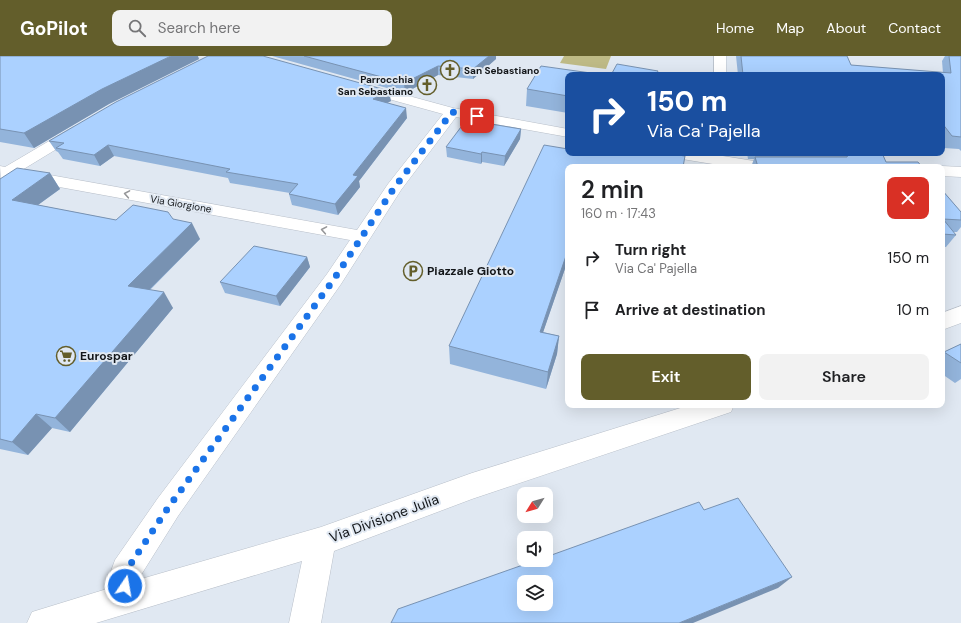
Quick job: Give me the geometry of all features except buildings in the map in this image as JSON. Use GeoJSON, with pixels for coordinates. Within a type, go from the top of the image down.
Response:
{"type":"FeatureCollection","features":[{"type":"Feature","properties":{"kind":"street"},"geometry":{"type":"LineString","coordinates":[[720,56],[720,72]]}},
{"type":"Feature","properties":{"kind":"street"},"geometry":{"type":"LineString","coordinates":[[352,84],[452,112],[565,132]]}},
{"type":"Feature","properties":{"kind":"street"},"geometry":{"type":"LineString","coordinates":[[124,600],[126,571],[159,520],[334,279],[394,188],[452,112]]}},
{"type":"Feature","properties":{"kind":"street"},"geometry":{"type":"LineString","coordinates":[[2,173],[89,123]]}},
{"type":"Feature","properties":{"kind":"street"},"geometry":{"type":"LineString","coordinates":[[716,156],[729,157],[748,164]]}},
{"type":"Feature","properties":{"kind":"street"},"geometry":{"type":"LineString","coordinates":[[945,171],[961,172]]}},
{"type":"Feature","properties":{"kind":"street","name":"Via Giorgione"},"geometry":{"type":"LineString","coordinates":[[2,173],[363,236]]}},
{"type":"Feature","properties":{"kind":"street"},"geometry":{"type":"LineString","coordinates":[[945,321],[961,314]]}},
{"type":"Feature","properties":{"kind":"street","name":"Via Divisione Julia"},"geometry":{"type":"LineString","coordinates":[[43,623],[321,541],[472,486],[713,408]]}},
{"type":"Feature","properties":{"kind":"street"},"geometry":{"type":"LineString","coordinates":[[305,623],[321,541]]}},
{"type":"Feature","properties":{"kind":"shaded area"},"geometry":{"type":"Polygon","coordinates":[[[564,56],[611,56],[606,69],[560,63],[564,56]]]}},
{"type":"Feature","properties":{"kind":"place","name":"San Sebastiano"},"geometry":{"type":"Point","coordinates":[450,70]}},
{"type":"Feature","properties":{"kind":"place","name":"Parrocchia San Sebastiano"},"geometry":{"type":"Point","coordinates":[427,85]}},
{"type":"Feature","properties":{"kind":"place","name":"Piazzale Giotto"},"geometry":{"type":"Point","coordinates":[413,271]}},
{"type":"Feature","properties":{"kind":"place","name":"Eurospar"},"geometry":{"type":"Point","coordinates":[66,356]}},
{"type":"Feature","properties":{"kind":"route"},"geometry":{"type":"LineString","coordinates":[[125,586],[126,571],[168,508],[334,279],[394,188],[405,176],[452,112],[477,116]]}}]}
